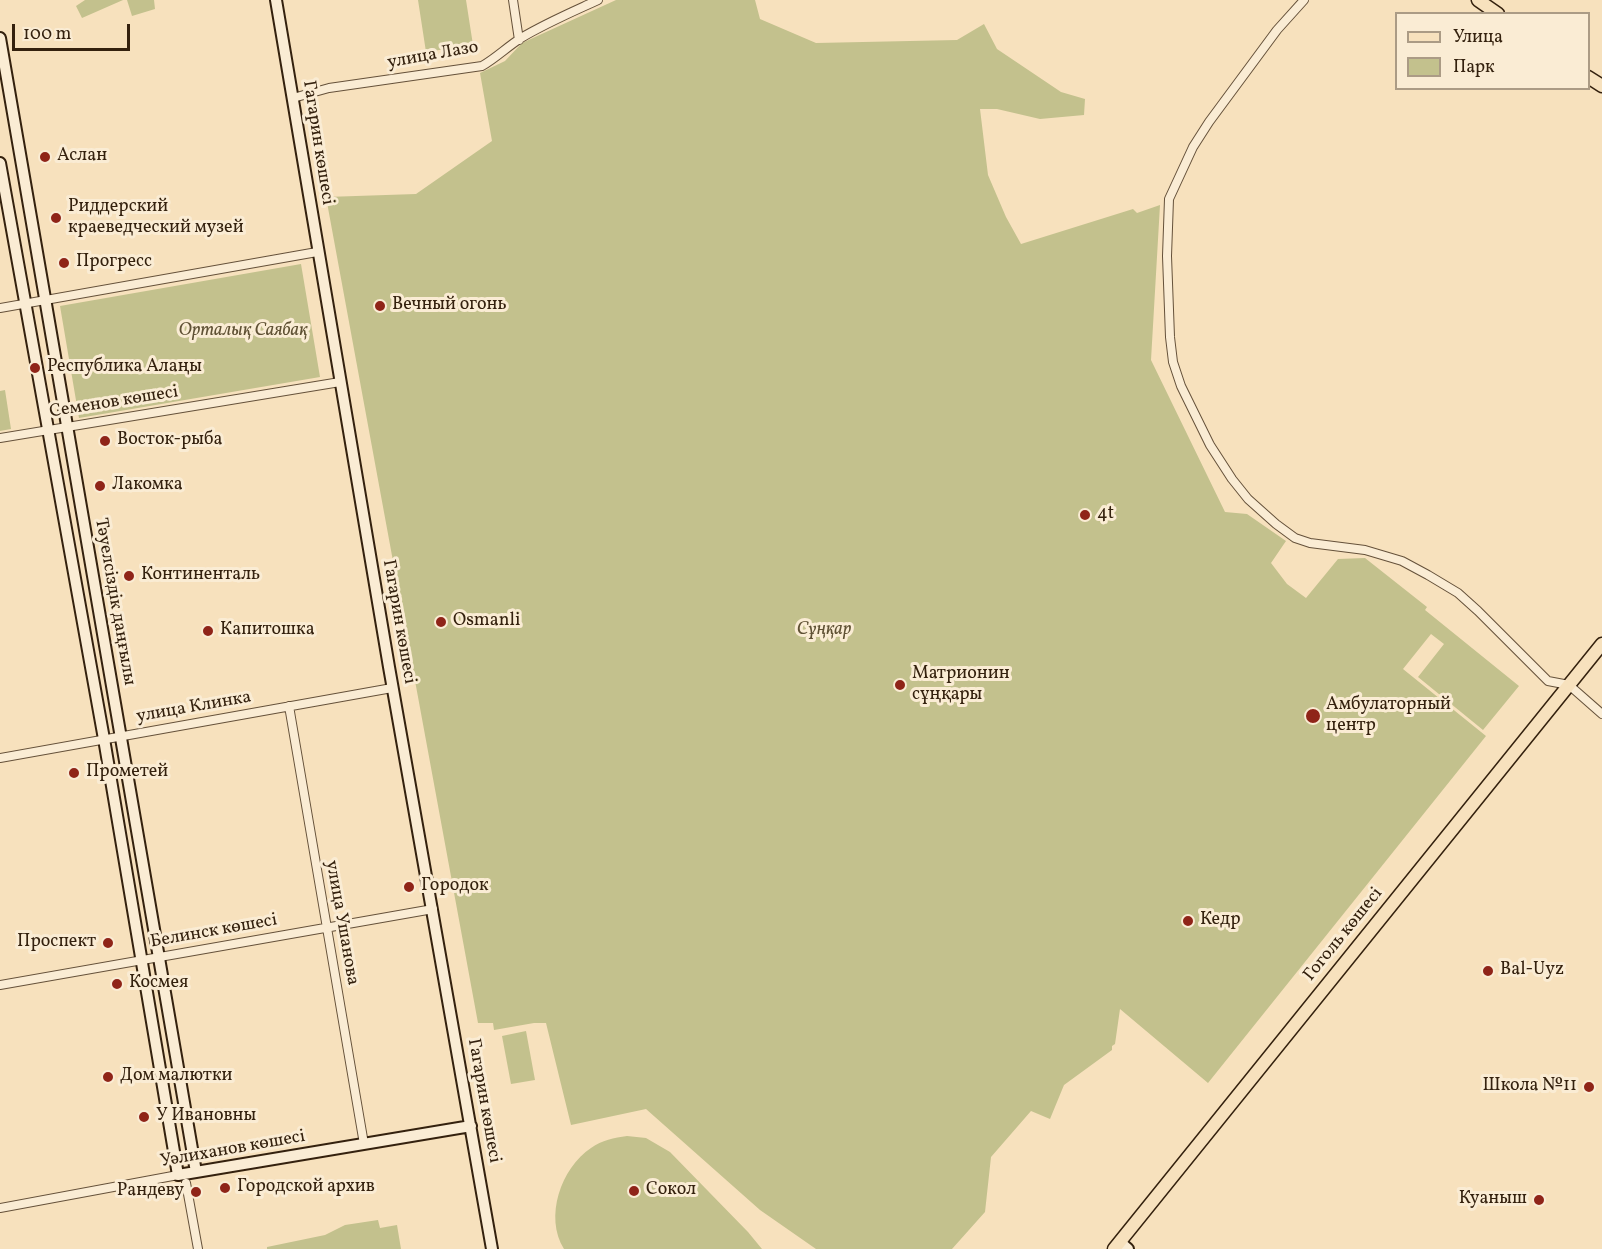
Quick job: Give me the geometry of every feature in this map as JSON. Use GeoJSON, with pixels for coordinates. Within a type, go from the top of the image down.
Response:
{"type":"FeatureCollection","features":[{"type":"Feature","properties":{"kind":"main road"},"geometry":{"type":"LineString","coordinates":[[1478,0],[1495,12]]}},
{"type":"Feature","properties":{"kind":"main road","name":"Гоголь көшесі"},"geometry":{"type":"LineString","coordinates":[[1121,1247],[1602,644]]}},
{"type":"Feature","properties":{"kind":"street","name":"Гагарин көшесі"},"geometry":{"type":"LineString","coordinates":[[276,0],[392,688],[492,1249]]}},
{"type":"Feature","properties":{"kind":"street"},"geometry":{"type":"LineString","coordinates":[[513,0],[519,40]]}},
{"type":"Feature","properties":{"kind":"street","name":"улица Лазо"},"geometry":{"type":"LineString","coordinates":[[293,98],[329,88],[482,66],[548,23],[598,0]]}},
{"type":"Feature","properties":{"kind":"street"},"geometry":{"type":"LineString","coordinates":[[1304,0],[1277,30],[1209,122],[1193,147],[1169,199],[1167,256],[1170,338],[1173,362],[1181,386],[1210,445],[1232,479],[1248,499],[1276,524],[1295,538],[1310,543],[1365,550],[1402,561],[1428,574],[1464,599],[1548,681],[1569,685],[1602,714]]}},
{"type":"Feature","properties":{"kind":"street","name":"Тәуелсіздік даңғылы"},"geometry":{"type":"LineString","coordinates":[[0,38],[196,1172]]}},
{"type":"Feature","properties":{"kind":"street","name":"Тәуелсіздік даңғылы"},"geometry":{"type":"LineString","coordinates":[[0,163],[182,1179]]}},
{"type":"Feature","properties":{"kind":"street"},"geometry":{"type":"LineString","coordinates":[[0,308],[317,252]]}},
{"type":"Feature","properties":{"kind":"street","name":"Семенов көшесі"},"geometry":{"type":"LineString","coordinates":[[0,438],[340,382]]}},
{"type":"Feature","properties":{"kind":"street","name":"улица Клинка"},"geometry":{"type":"LineString","coordinates":[[0,758],[392,688]]}},
{"type":"Feature","properties":{"kind":"street","name":"улица Ушанова"},"geometry":{"type":"LineString","coordinates":[[289,706],[364,1144]]}},
{"type":"Feature","properties":{"kind":"street","name":"Белинск көшесі"},"geometry":{"type":"LineString","coordinates":[[0,985],[433,909]]}},
{"type":"Feature","properties":{"kind":"street","name":"Уәлиханов көшесі"},"geometry":{"type":"LineString","coordinates":[[0,1208],[182,1179],[196,1172],[471,1126]]}},
{"type":"Feature","properties":{"kind":"street"},"geometry":{"type":"LineString","coordinates":[[182,1179],[198,1249]]}},
{"type":"Feature","properties":{"kind":"green space"},"geometry":{"type":"Polygon","coordinates":[[[85,0],[123,0],[82,18],[76,6],[85,0]]]}},
{"type":"Feature","properties":{"kind":"green space"},"geometry":{"type":"Polygon","coordinates":[[[127,0],[154,0],[155,9],[132,16],[127,0]]]}},
{"type":"Feature","properties":{"kind":"green space"},"geometry":{"type":"Polygon","coordinates":[[[418,0],[466,0],[473,45],[426,52],[418,0]]]}},
{"type":"Feature","properties":{"kind":"green space","name":"Сұңқар"},"geometry":{"type":"Polygon","coordinates":[[[616,0],[755,0],[760,19],[816,43],[957,40],[984,24],[997,49],[1061,92],[1085,99],[1084,115],[1040,119],[997,109],[980,109],[988,175],[1006,217],[1021,244],[1133,209],[1137,213],[1160,205],[1151,360],[1225,512],[1247,514],[1286,541],[1271,563],[1287,584],[1306,598],[1338,559],[1365,558],[1427,607],[1425,610],[1519,686],[1483,730],[1418,677],[1444,644],[1431,634],[1403,669],[1486,736],[1208,1083],[1120,1009],[1112,1050],[1064,1085],[1050,1119],[1031,1111],[991,1157],[985,1212],[952,1249],[816,1249],[760,1210],[646,1109],[571,1125],[546,1023],[494,1030],[493,1023],[478,1023],[326,197],[416,194],[492,141],[480,73],[505,61],[522,43],[616,0]]]}},
{"type":"Feature","properties":{"kind":"green space","name":"Орталық Саябақ"},"geometry":{"type":"Polygon","coordinates":[[[301,264],[320,377],[79,418],[60,306],[301,264]]]}},
{"type":"Feature","properties":{"kind":"green space"},"geometry":{"type":"Polygon","coordinates":[[[5,390],[11,429],[0,431],[0,391],[5,390]]]}},
{"type":"Feature","properties":{"kind":"green space"},"geometry":{"type":"Polygon","coordinates":[[[526,1031],[535,1080],[511,1084],[502,1036],[526,1031]]]}},
{"type":"Feature","properties":{"kind":"green space","name":"Сокол"},"geometry":{"type":"Polygon","coordinates":[[[627,1136],[646,1138],[670,1152],[762,1249],[564,1249],[558,1236],[556,1208],[564,1180],[580,1157],[595,1145],[627,1136]]]}},
{"type":"Feature","properties":{"kind":"green space"},"geometry":{"type":"Polygon","coordinates":[[[378,1220],[380,1228],[397,1225],[401,1249],[267,1249],[267,1247],[325,1235],[345,1225],[378,1220]]]}},
{"type":"Feature","properties":{"kind":"place","name":"Аслан"},"geometry":{"type":"Point","coordinates":[45,157]}},
{"type":"Feature","properties":{"kind":"place","name":"Риддерский краеведческий музей"},"geometry":{"type":"Point","coordinates":[56,218]}},
{"type":"Feature","properties":{"kind":"place","name":"Прогресс"},"geometry":{"type":"Point","coordinates":[64,263]}},
{"type":"Feature","properties":{"kind":"place","name":"Вечный огонь"},"geometry":{"type":"Point","coordinates":[380,306]}},
{"type":"Feature","properties":{"kind":"place","name":"Республика Алаңы"},"geometry":{"type":"Point","coordinates":[35,368]}},
{"type":"Feature","properties":{"kind":"place","name":"Восток-рыба"},"geometry":{"type":"Point","coordinates":[105,441]}},
{"type":"Feature","properties":{"kind":"place","name":"Лакомка"},"geometry":{"type":"Point","coordinates":[100,486]}},
{"type":"Feature","properties":{"kind":"place","name":"4t"},"geometry":{"type":"Point","coordinates":[1085,515]}},
{"type":"Feature","properties":{"kind":"place","name":"Континенталь"},"geometry":{"type":"Point","coordinates":[129,576]}},
{"type":"Feature","properties":{"kind":"place","name":"Osmanli"},"geometry":{"type":"Point","coordinates":[441,622]}},
{"type":"Feature","properties":{"kind":"place","name":"Капитошка"},"geometry":{"type":"Point","coordinates":[208,631]}},
{"type":"Feature","properties":{"kind":"place","name":"Матрионин сұңқары"},"geometry":{"type":"Point","coordinates":[900,685]}},
{"type":"Feature","properties":{"kind":"place","name":"Амбулаторный центр"},"geometry":{"type":"Point","coordinates":[1313,716]}},
{"type":"Feature","properties":{"kind":"place","name":"Прометей"},"geometry":{"type":"Point","coordinates":[74,773]}},
{"type":"Feature","properties":{"kind":"place","name":"Городок"},"geometry":{"type":"Point","coordinates":[409,887]}},
{"type":"Feature","properties":{"kind":"place","name":"Кедр"},"geometry":{"type":"Point","coordinates":[1188,921]}},
{"type":"Feature","properties":{"kind":"place","name":"Проспект"},"geometry":{"type":"Point","coordinates":[108,943]}},
{"type":"Feature","properties":{"kind":"place","name":"Bal-Uyz"},"geometry":{"type":"Point","coordinates":[1488,971]}},
{"type":"Feature","properties":{"kind":"place","name":"Космея"},"geometry":{"type":"Point","coordinates":[117,984]}},
{"type":"Feature","properties":{"kind":"place","name":"Дом малютки"},"geometry":{"type":"Point","coordinates":[108,1077]}},
{"type":"Feature","properties":{"kind":"place","name":"Школа №11"},"geometry":{"type":"Point","coordinates":[1589,1087]}},
{"type":"Feature","properties":{"kind":"place","name":"У Ивановны"},"geometry":{"type":"Point","coordinates":[144,1117]}},
{"type":"Feature","properties":{"kind":"place","name":"Городской архив"},"geometry":{"type":"Point","coordinates":[225,1188]}},
{"type":"Feature","properties":{"kind":"place","name":"Сокол"},"geometry":{"type":"Point","coordinates":[634,1191]}},
{"type":"Feature","properties":{"kind":"place","name":"Рандеву"},"geometry":{"type":"Point","coordinates":[196,1192]}},
{"type":"Feature","properties":{"kind":"place","name":"Куаныш"},"geometry":{"type":"Point","coordinates":[1539,1200]}}]}
